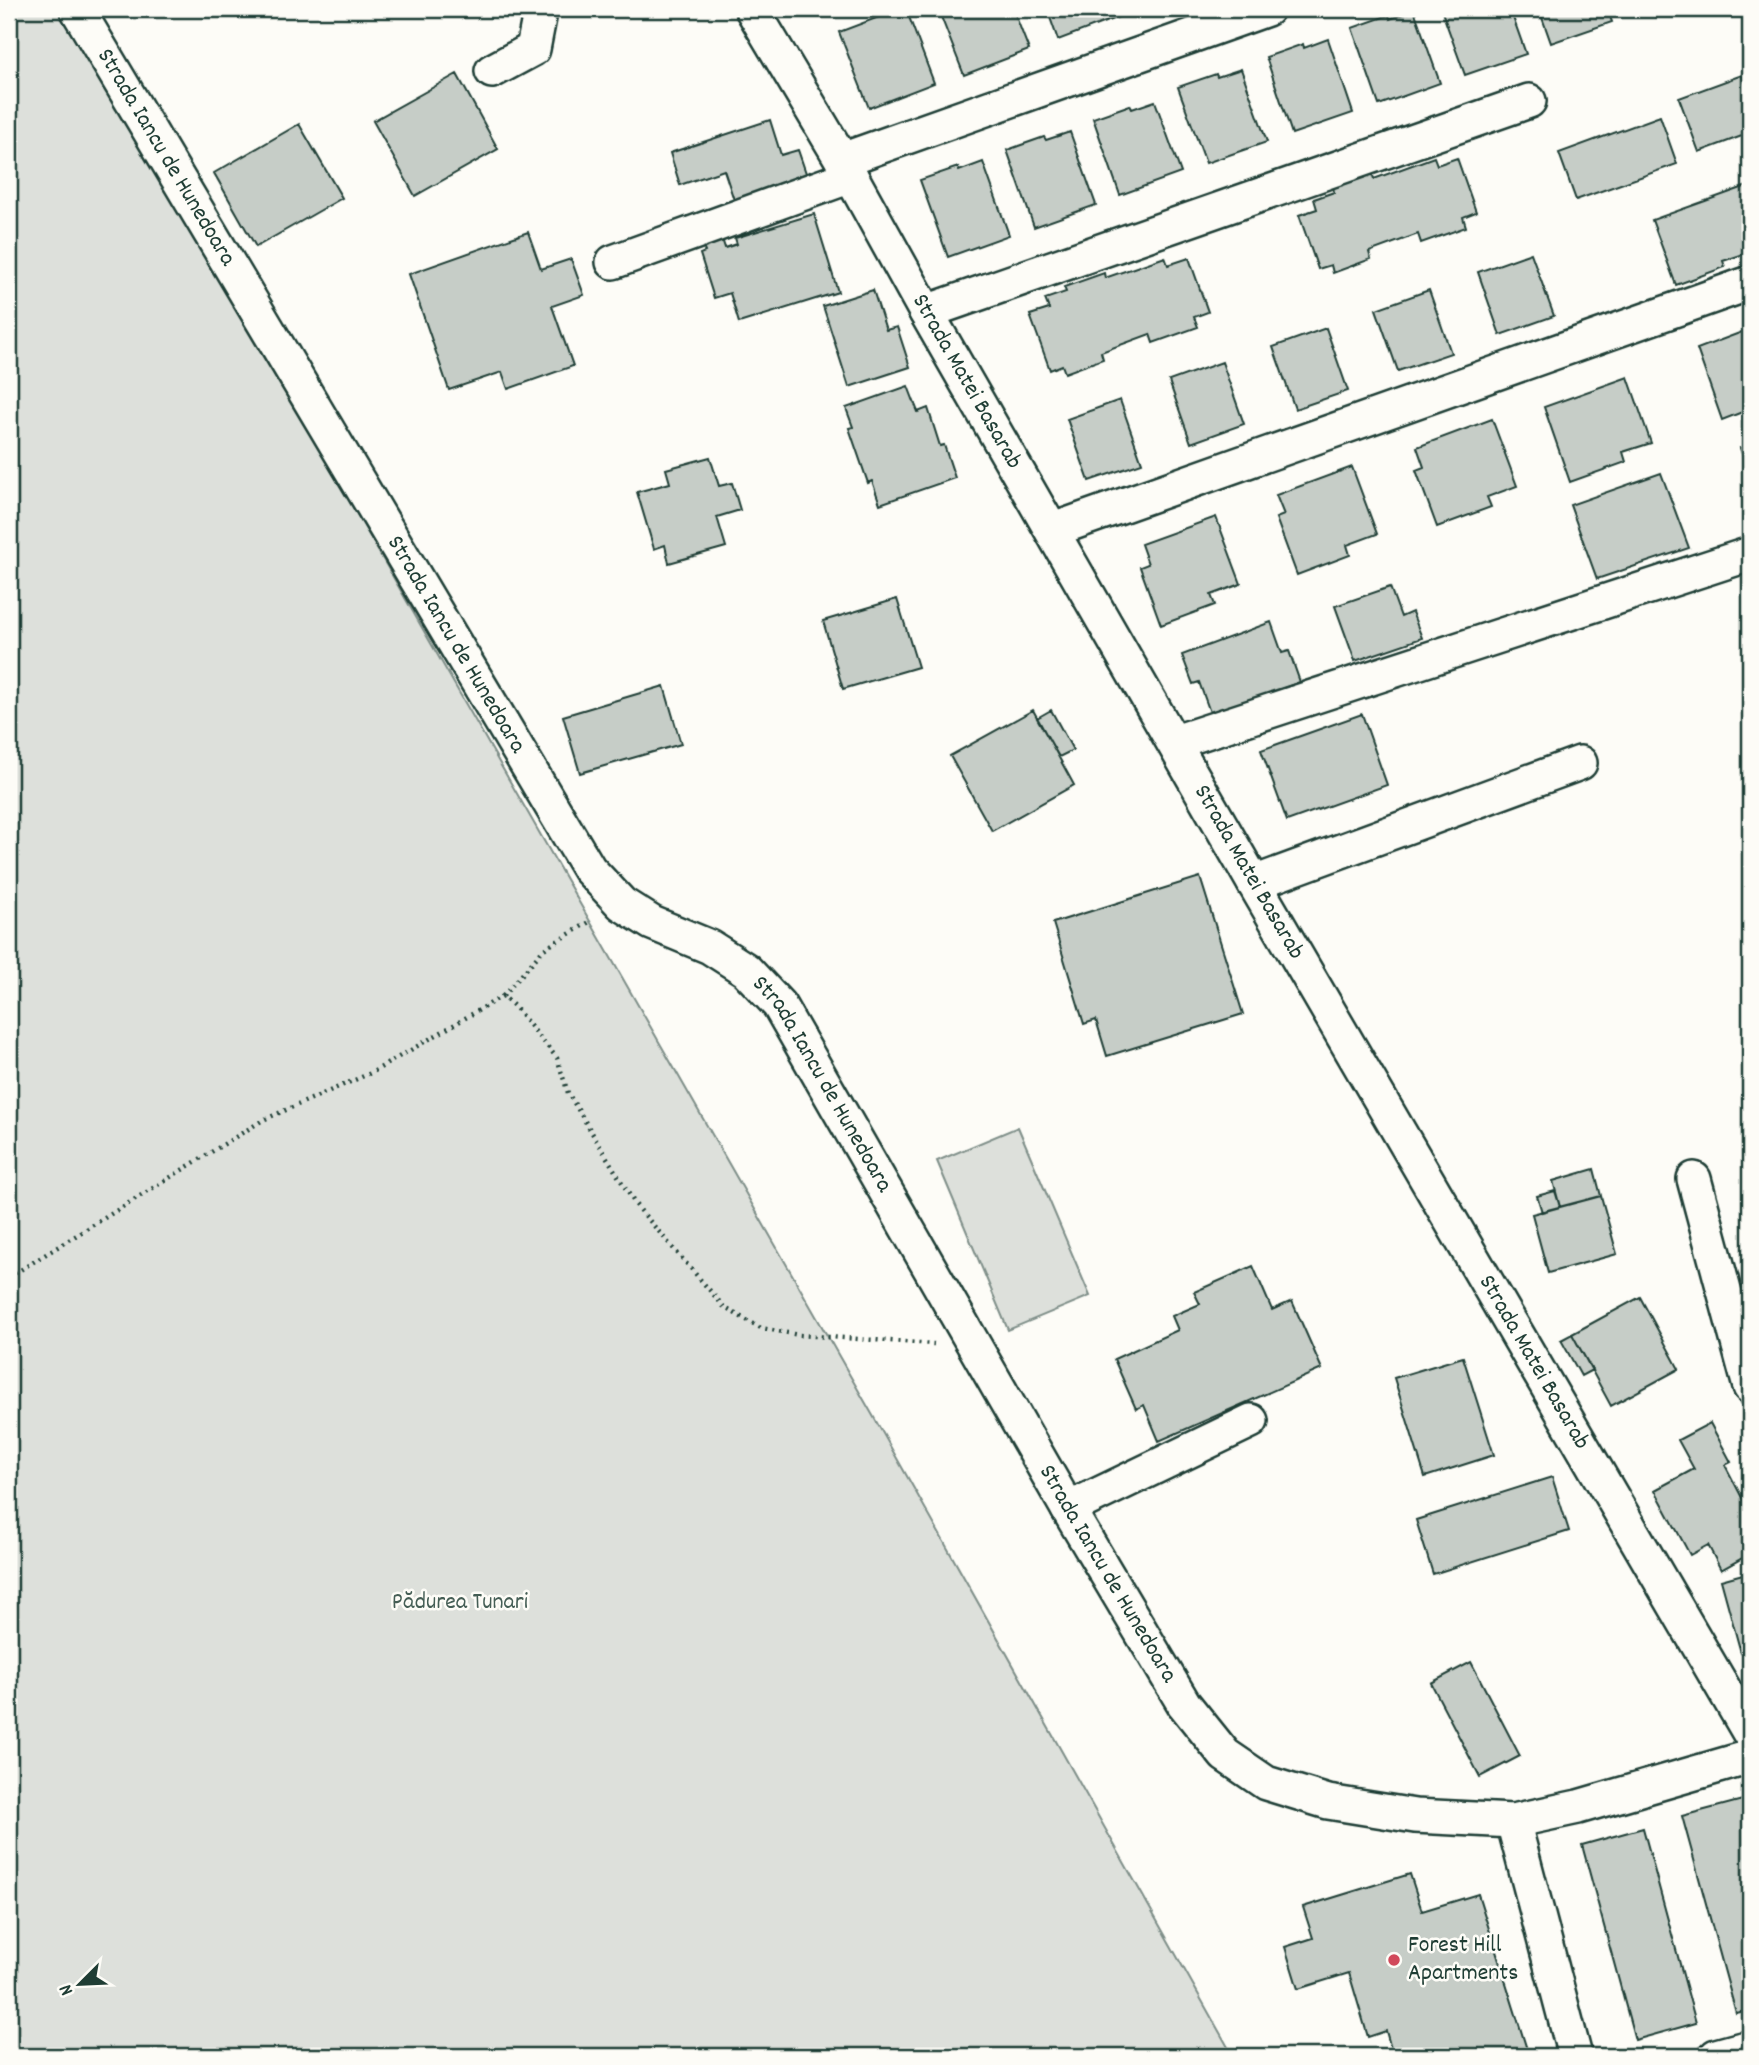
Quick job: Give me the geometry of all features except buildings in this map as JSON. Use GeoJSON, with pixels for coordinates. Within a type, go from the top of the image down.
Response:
{"type":"FeatureCollection","features":[{"type":"Feature","properties":{"kind":"street","name":"Strada Iancu de Hunedoara"},"geometry":{"type":"LineString","coordinates":[[77,9],[589,869],[622,904],[652,923],[710,947],[746,970],[779,1005],[1068,1509],[1184,1704],[1225,1755],[1266,1783],[1328,1802],[1415,1816],[1513,1821],[1578,1807],[1750,1757]]}},
{"type":"Feature","properties":{"kind":"street"},"geometry":{"type":"LineString","coordinates":[[492,71],[533,49],[539,18],[534,9]]}},
{"type":"Feature","properties":{"kind":"street","name":"Strada Matei Basarab"},"geometry":{"type":"LineString","coordinates":[[752,9],[846,168],[1254,883],[1750,1734]]}},
{"type":"Feature","properties":{"kind":"street"},"geometry":{"type":"LineString","coordinates":[[613,262],[846,168],[1267,9]]}},
{"type":"Feature","properties":{"kind":"street"},"geometry":{"type":"LineString","coordinates":[[926,312],[1529,101]]}},
{"type":"Feature","properties":{"kind":"street"},"geometry":{"type":"LineString","coordinates":[[1053,530],[1750,283]]}},
{"type":"Feature","properties":{"kind":"street"},"geometry":{"type":"LineString","coordinates":[[1175,742],[1750,554]]}},
{"type":"Feature","properties":{"kind":"street"},"geometry":{"type":"LineString","coordinates":[[1254,883],[1580,763]]}},
{"type":"Feature","properties":{"kind":"street"},"geometry":{"type":"LineString","coordinates":[[1694,1179],[1750,1387]]}},
{"type":"Feature","properties":{"kind":"street"},"geometry":{"type":"LineString","coordinates":[[1068,1509],[1251,1421]]}},
{"type":"Feature","properties":{"kind":"street"},"geometry":{"type":"LineString","coordinates":[[1513,1821],[1575,2056]]}},
{"type":"Feature","properties":{"kind":"path"},"geometry":{"type":"LineString","coordinates":[[9,1277],[263,1120],[373,1072],[503,996],[544,949],[622,904]]}},
{"type":"Feature","properties":{"kind":"path"},"geometry":{"type":"LineString","coordinates":[[503,996],[557,1058],[568,1093],[635,1204],[725,1308],[761,1328],[799,1335],[974,1346]]}},
{"type":"Feature","properties":{"kind":"green space","name":"Pădurea Tunari"},"geometry":{"type":"Polygon","coordinates":[[[9,9],[68,9],[872,1414],[1233,2056],[9,2056],[9,9]]]}},
{"type":"Feature","properties":{"kind":"green space"},"geometry":{"type":"Polygon","coordinates":[[[1018,1127],[1090,1296],[1008,1330],[937,1161],[1018,1127]]]}},
{"type":"Feature","properties":{"kind":"place","name":"Forest Hill Apartments"},"geometry":{"type":"Point","coordinates":[1394,1960]}}]}
